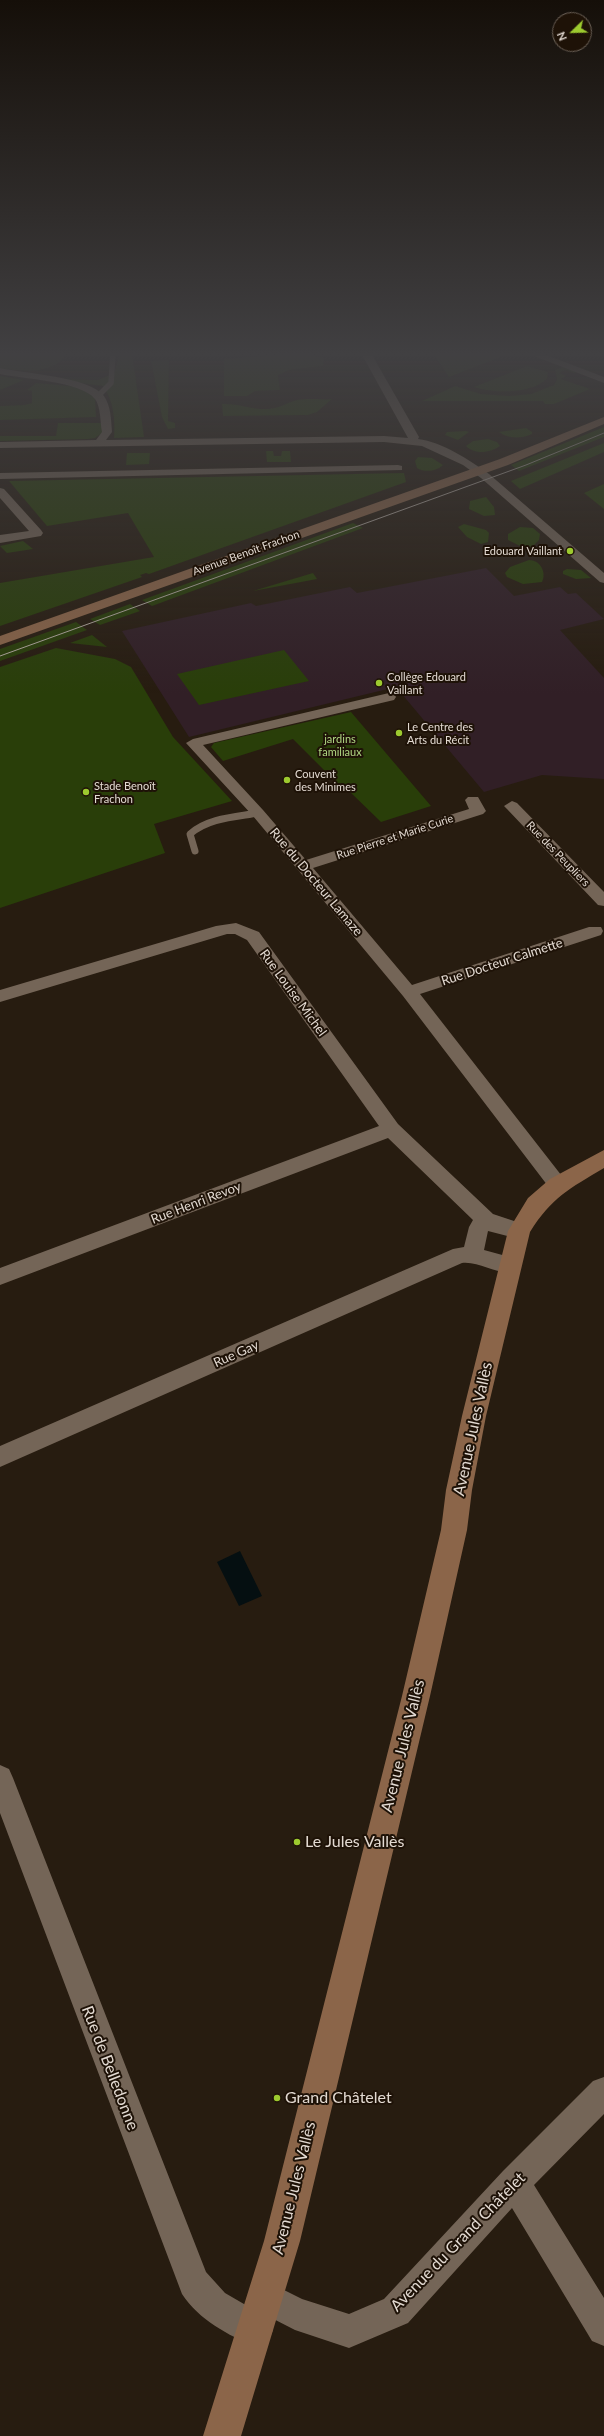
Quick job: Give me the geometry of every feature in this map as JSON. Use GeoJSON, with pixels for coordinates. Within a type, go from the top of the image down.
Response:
{"type":"FeatureCollection","features":[{"type":"Feature","properties":{"kind":"street"},"geometry":{"type":"LineString","coordinates":[[470,467],[604,579]]}},
{"type":"Feature","properties":{"kind":"street","name":"Avenue Benoît Frachon"},"geometry":{"type":"LineString","coordinates":[[0,641],[489,467]]}},
{"type":"Feature","properties":{"kind":"street"},"geometry":{"type":"LineString","coordinates":[[0,476],[398,468]]}},
{"type":"Feature","properties":{"kind":"street"},"geometry":{"type":"LineString","coordinates":[[0,491],[37,533],[0,539]]}},
{"type":"Feature","properties":{"kind":"street","name":"Rue du Docteur Lamaze"},"geometry":{"type":"LineString","coordinates":[[389,697],[193,743],[258,813],[408,992],[558,1185]]}},
{"type":"Feature","properties":{"kind":"street","name":"Rue Pierre et Marie Curie"},"geometry":{"type":"LineString","coordinates":[[302,866],[478,811],[473,800]]}},
{"type":"Feature","properties":{"kind":"street","name":"Rue des Peupliers"},"geometry":{"type":"LineString","coordinates":[[512,806],[604,901]]}},
{"type":"Feature","properties":{"kind":"street","name":"Rue Louise Michel"},"geometry":{"type":"LineString","coordinates":[[0,996],[235,927],[252,936],[391,1129],[486,1220],[495,1225],[519,1231]]}},
{"type":"Feature","properties":{"kind":"street","name":"Rue Docteur Calmette"},"geometry":{"type":"LineString","coordinates":[[408,992],[595,931]]}},
{"type":"Feature","properties":{"kind":"street","name":"Rue Henri Revoy"},"geometry":{"type":"LineString","coordinates":[[0,1278],[391,1129]]}},
{"type":"Feature","properties":{"kind":"street","name":"Avenue Jules Vallès"},"geometry":{"type":"LineString","coordinates":[[222,2436],[282,2242],[378,1844],[416,1696],[454,1530],[459,1490],[474,1416],[519,1231],[536,1204],[558,1185],[604,1158]]}},
{"type":"Feature","properties":{"kind":"street"},"geometry":{"type":"LineString","coordinates":[[486,1220],[479,1227],[473,1254],[495,1263],[510,1265]]}},
{"type":"Feature","properties":{"kind":"street","name":"Rue Gay"},"geometry":{"type":"LineString","coordinates":[[0,1457],[460,1255],[473,1254]]}},
{"type":"Feature","properties":{"kind":"street","name":"Rue de Belledonne"},"geometry":{"type":"LineString","coordinates":[[0,1778],[194,2282],[200,2293],[212,2306],[256,2330]]}},
{"type":"Feature","properties":{"kind":"street","name":"Avenue du Grand Châtelet"},"geometry":{"type":"LineString","coordinates":[[266,2297],[295,2313],[349,2331],[396,2311],[514,2182],[604,2092]]}},
{"type":"Feature","properties":{"kind":"street"},"geometry":{"type":"LineString","coordinates":[[514,2182],[604,2328]]}},
{"type":"Feature","properties":{"kind":"lane"},"geometry":{"type":"LineString","coordinates":[[195,851],[190,834],[194,829],[204,824],[258,813]]}},
{"type":"Feature","properties":{"kind":"shaded area","name":"Collège Edouard Vaillant"},"geometry":{"type":"Polygon","coordinates":[[[486,568],[514,596],[560,587],[568,594],[576,593],[604,619],[560,630],[604,678],[604,779],[542,775],[484,792],[396,687],[189,737],[122,631],[251,603],[256,606],[350,587],[357,593],[486,568]]]}},
{"type":"Feature","properties":{"kind":"shaded area"},"geometry":{"type":"Polygon","coordinates":[[[240,1551],[262,1596],[239,1606],[217,1562],[240,1551]]]}},
{"type":"Feature","properties":{"kind":"green space"},"geometry":{"type":"Polygon","coordinates":[[[417,467],[441,467],[431,471],[420,470],[417,467]]]}},
{"type":"Feature","properties":{"kind":"green space"},"geometry":{"type":"Polygon","coordinates":[[[513,467],[530,467],[519,471],[513,467]]]}},
{"type":"Feature","properties":{"kind":"green space"},"geometry":{"type":"Polygon","coordinates":[[[546,467],[571,467],[520,489],[511,481],[546,467]]]}},
{"type":"Feature","properties":{"kind":"green space"},"geometry":{"type":"Polygon","coordinates":[[[404,473],[406,482],[149,574],[146,573],[140,575],[142,577],[0,626],[0,583],[154,557],[128,513],[47,526],[9,481],[404,473]]]}},
{"type":"Feature","properties":{"kind":"green space"},"geometry":{"type":"Polygon","coordinates":[[[604,484],[604,509],[584,493],[604,484]]]}},
{"type":"Feature","properties":{"kind":"green space"},"geometry":{"type":"Polygon","coordinates":[[[486,497],[494,507],[495,515],[484,516],[469,509],[470,501],[486,497]]]}},
{"type":"Feature","properties":{"kind":"green space"},"geometry":{"type":"Polygon","coordinates":[[[353,523],[363,528],[152,606],[142,600],[353,523]]]}},
{"type":"Feature","properties":{"kind":"green space"},"geometry":{"type":"Polygon","coordinates":[[[464,524],[486,530],[489,533],[488,542],[481,544],[467,537],[458,527],[464,524]]]}},
{"type":"Feature","properties":{"kind":"green space"},"geometry":{"type":"Polygon","coordinates":[[[520,527],[533,528],[540,534],[539,540],[532,547],[520,546],[508,540],[508,534],[520,527]]]}},
{"type":"Feature","properties":{"kind":"green space"},"geometry":{"type":"Polygon","coordinates":[[[23,541],[33,549],[7,553],[0,546],[23,541]]]}},
{"type":"Feature","properties":{"kind":"green space"},"geometry":{"type":"Polygon","coordinates":[[[529,560],[536,562],[542,567],[544,574],[542,582],[523,584],[507,577],[505,573],[510,567],[529,560]]]}},
{"type":"Feature","properties":{"kind":"green space"},"geometry":{"type":"Polygon","coordinates":[[[567,569],[581,570],[591,578],[576,579],[563,574],[563,571],[567,569]]]}},
{"type":"Feature","properties":{"kind":"green space"},"geometry":{"type":"Polygon","coordinates":[[[313,573],[317,579],[253,591],[313,573]]]}},
{"type":"Feature","properties":{"kind":"green space"},"geometry":{"type":"Polygon","coordinates":[[[130,604],[140,611],[100,625],[90,619],[130,604]]]}},
{"type":"Feature","properties":{"kind":"green space"},"geometry":{"type":"Polygon","coordinates":[[[76,622],[87,630],[0,661],[0,649],[76,622]]]}},
{"type":"Feature","properties":{"kind":"green space"},"geometry":{"type":"Polygon","coordinates":[[[92,635],[107,647],[70,643],[92,635]]]}},
{"type":"Feature","properties":{"kind":"green space"},"geometry":{"type":"Polygon","coordinates":[[[56,648],[115,659],[131,667],[173,737],[232,801],[154,824],[165,853],[0,908],[0,667],[56,648]]]}},
{"type":"Feature","properties":{"kind":"green space"},"geometry":{"type":"Polygon","coordinates":[[[284,650],[309,681],[199,705],[177,674],[284,650]]]}},
{"type":"Feature","properties":{"kind":"green space","name":"jardins familiaux"},"geometry":{"type":"Polygon","coordinates":[[[351,712],[431,806],[381,822],[347,789],[342,788],[293,739],[223,761],[211,747],[214,743],[351,712]]]}},
{"type":"Feature","properties":{"kind":"tram line"},"geometry":{"type":"LineString","coordinates":[[0,656],[521,467]]}},
{"type":"Feature","properties":{"kind":"place","name":"Edouard Vaillant"},"geometry":{"type":"Point","coordinates":[570,551]}},
{"type":"Feature","properties":{"kind":"place","name":"Collège Edouard Vaillant"},"geometry":{"type":"Point","coordinates":[379,683]}},
{"type":"Feature","properties":{"kind":"place","name":"Le Centre des Arts du Récit"},"geometry":{"type":"Point","coordinates":[399,733]}},
{"type":"Feature","properties":{"kind":"place","name":"Couvent des Minimes"},"geometry":{"type":"Point","coordinates":[287,780]}},
{"type":"Feature","properties":{"kind":"place","name":"Stade Benoît Frachon"},"geometry":{"type":"Point","coordinates":[86,792]}},
{"type":"Feature","properties":{"kind":"place","name":"Le Jules Vallès"},"geometry":{"type":"Point","coordinates":[297,1842]}},
{"type":"Feature","properties":{"kind":"place","name":"Grand Châtelet"},"geometry":{"type":"Point","coordinates":[277,2098]}}]}
